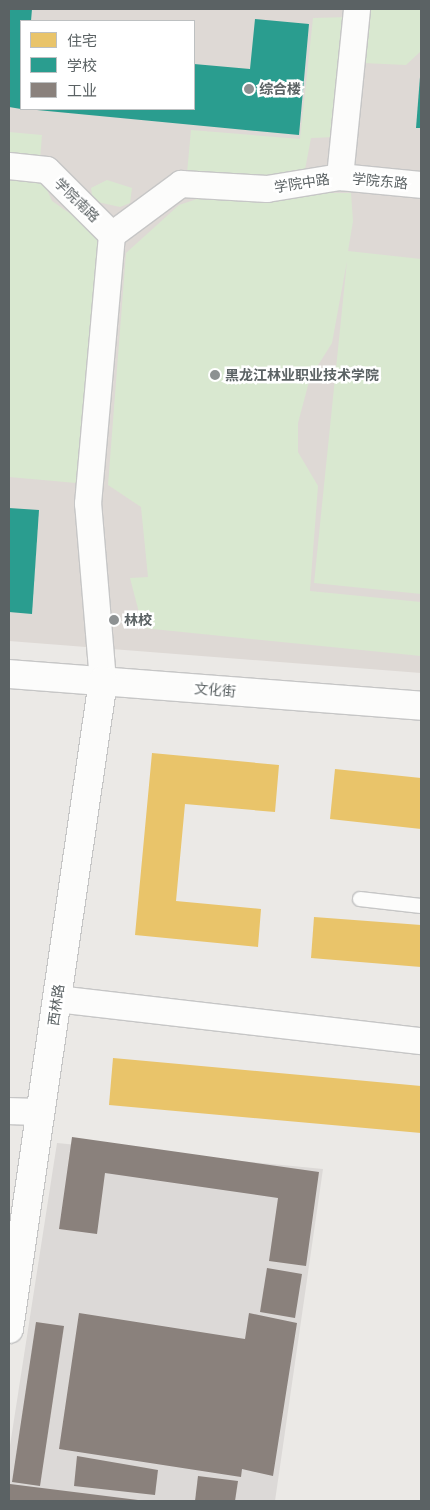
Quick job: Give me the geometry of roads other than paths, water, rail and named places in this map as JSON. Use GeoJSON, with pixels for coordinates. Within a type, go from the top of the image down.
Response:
{"type":"FeatureCollection","features":[{"type":"Feature","properties":{"kind":"street","name":"学院中路"},"geometry":{"type":"LineString","coordinates":[[112,235],[181,184],[267,189],[340,178],[356,9]]}},
{"type":"Feature","properties":{"kind":"street","name":"学院南路"},"geometry":{"type":"LineString","coordinates":[[9,166],[47,170],[112,235]]}},
{"type":"Feature","properties":{"kind":"street","name":"学院东路"},"geometry":{"type":"LineString","coordinates":[[340,178],[421,185]]}},
{"type":"Feature","properties":{"kind":"street"},"geometry":{"type":"LineString","coordinates":[[103,681],[88,504],[112,235]]}},
{"type":"Feature","properties":{"kind":"street","name":"文化街"},"geometry":{"type":"LineString","coordinates":[[9,674],[421,706]]}},
{"type":"Feature","properties":{"kind":"street","name":"西林路"},"geometry":{"type":"LineString","coordinates":[[9,1329],[103,681]]}},
{"type":"Feature","properties":{"kind":"street"},"geometry":{"type":"LineString","coordinates":[[57,1000],[421,1041]]}},
{"type":"Feature","properties":{"kind":"street"},"geometry":{"type":"LineString","coordinates":[[9,1110],[40,1112]]}},
{"type":"Feature","properties":{"kind":"lane"},"geometry":{"type":"LineString","coordinates":[[360,899],[421,906]]}},
{"type":"Feature","properties":{"kind":"place","name":"综合楼"},"geometry":{"type":"Point","coordinates":[249,89]}},
{"type":"Feature","properties":{"kind":"place","name":"黑龙江林业职业技术学院"},"geometry":{"type":"Point","coordinates":[215,375]}},
{"type":"Feature","properties":{"kind":"place","name":"林校"},"geometry":{"type":"Point","coordinates":[114,620]}}]}
